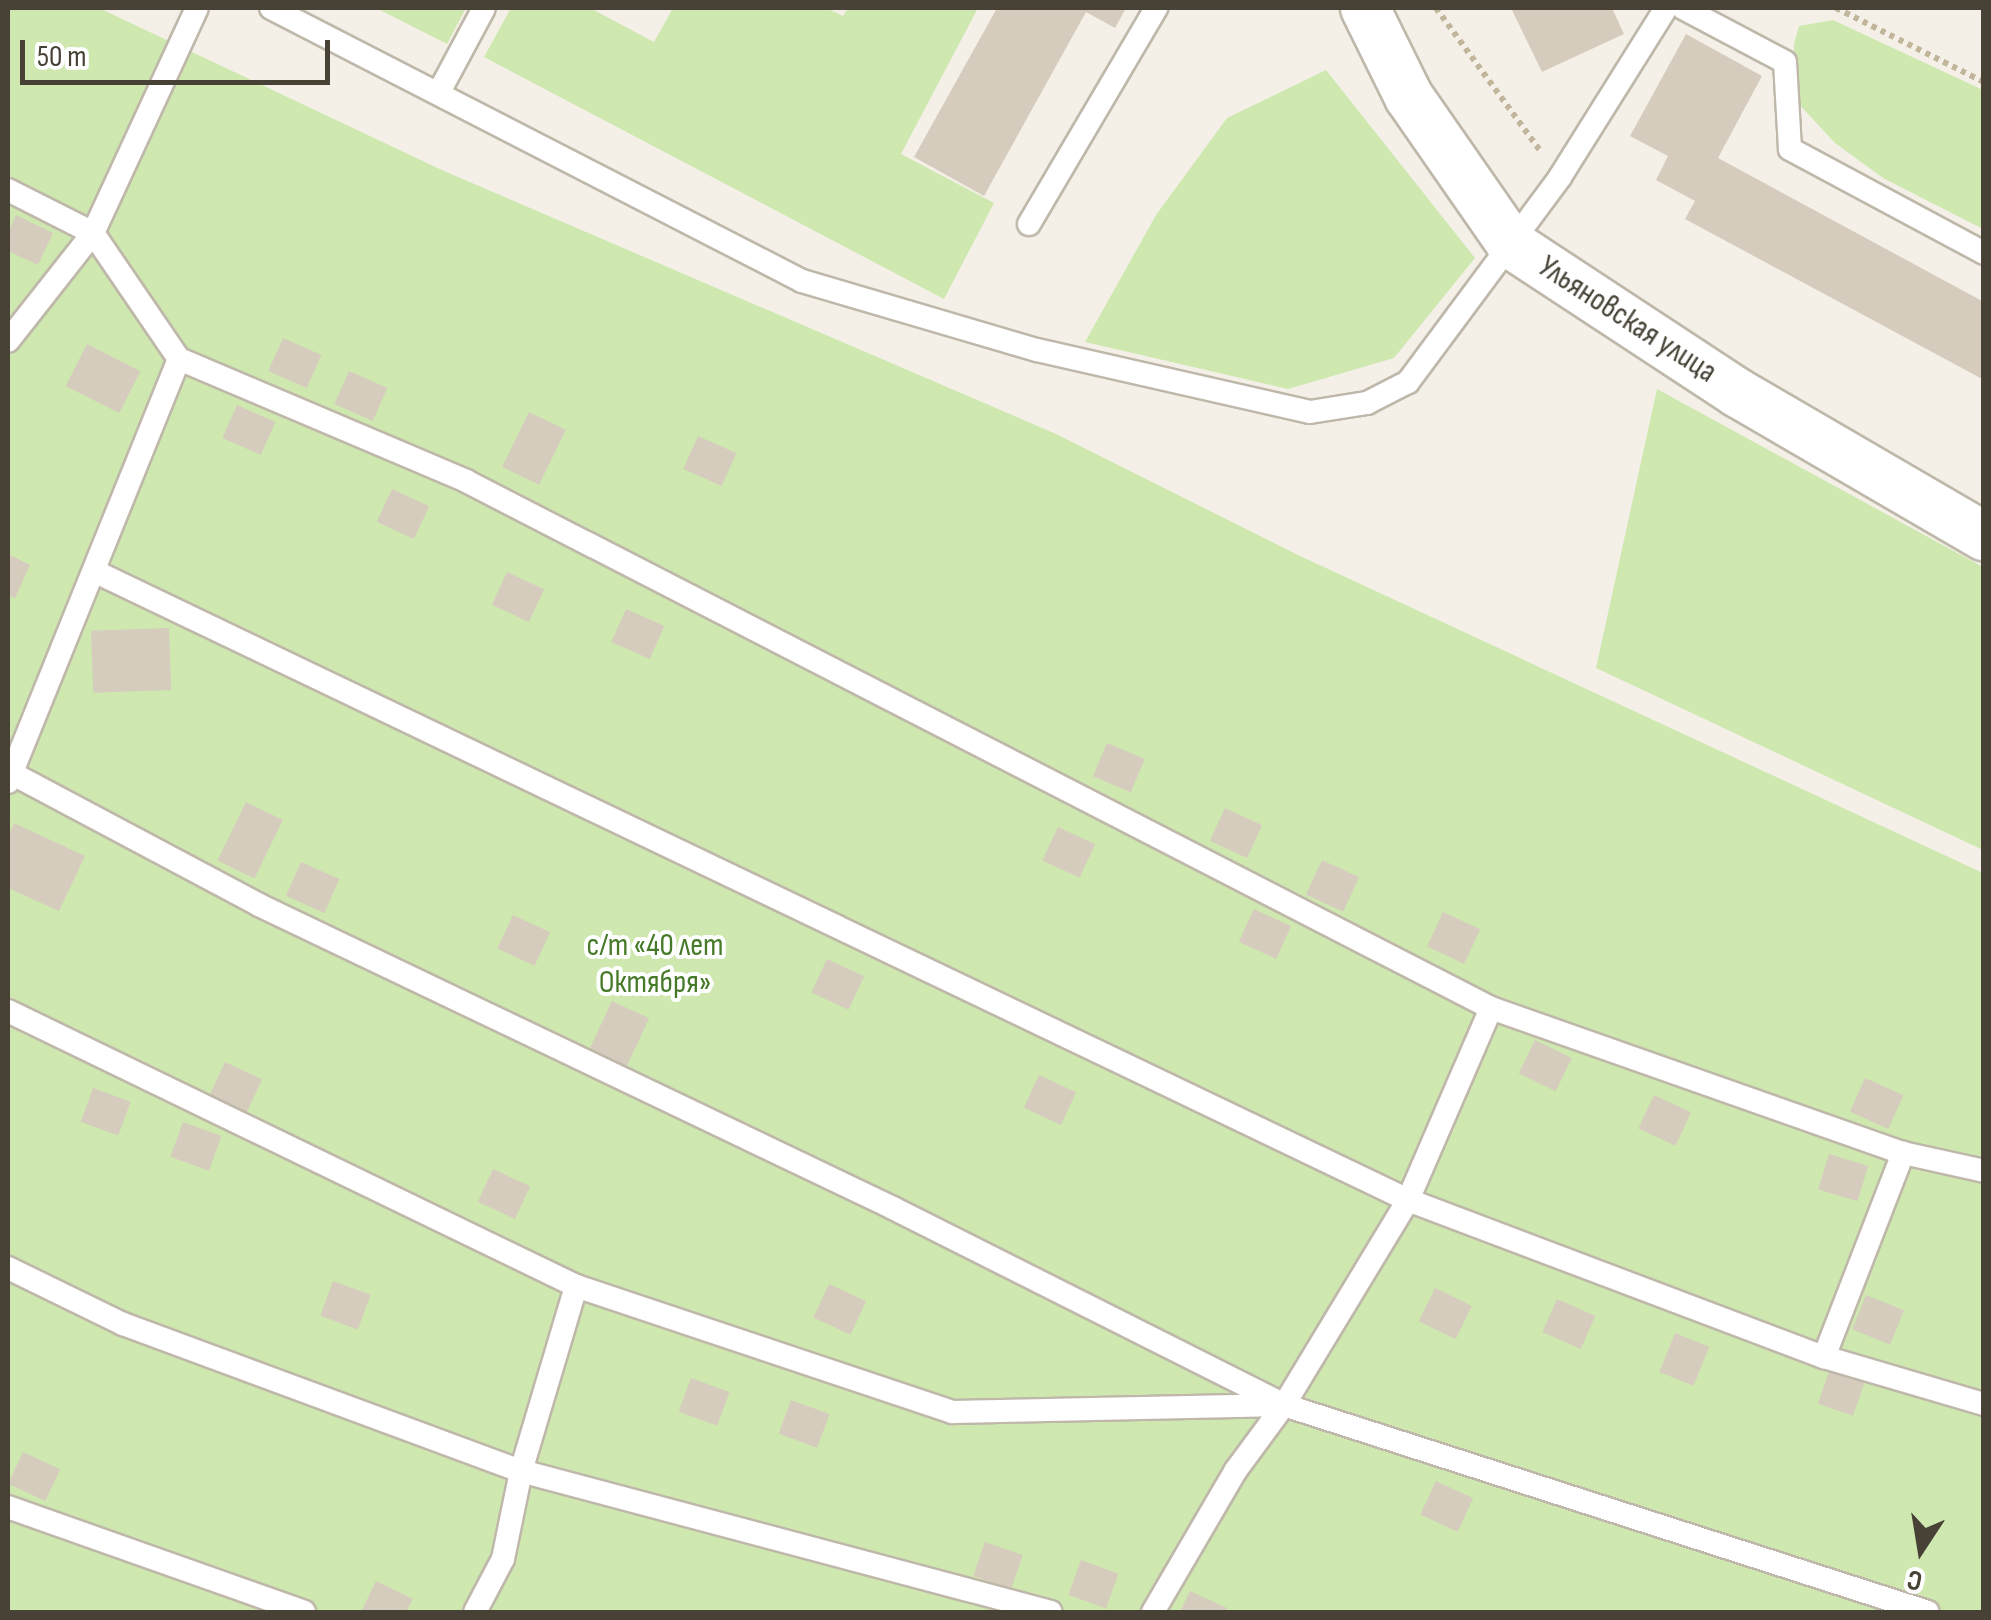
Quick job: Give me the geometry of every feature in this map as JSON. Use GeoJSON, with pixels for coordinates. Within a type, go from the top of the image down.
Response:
{"type":"FeatureCollection","features":[{"type":"Feature","properties":{"kind":"street","name":"Ульяновская улица"},"geometry":{"type":"LineString","coordinates":[[1365,8],[1410,97],[1510,244],[1738,394],[1984,536]]}},
{"type":"Feature","properties":{"kind":"lane"},"geometry":{"type":"LineString","coordinates":[[8,341],[93,233],[197,8]]}},
{"type":"Feature","properties":{"kind":"lane"},"geometry":{"type":"LineString","coordinates":[[272,8],[802,281],[1037,350],[1310,412],[1367,403],[1408,382],[1560,177],[1666,8]]}},
{"type":"Feature","properties":{"kind":"lane"},"geometry":{"type":"LineString","coordinates":[[439,92],[484,8]]}},
{"type":"Feature","properties":{"kind":"lane"},"geometry":{"type":"LineString","coordinates":[[1028,224],[1156,8]]}},
{"type":"Feature","properties":{"kind":"lane"},"geometry":{"type":"LineString","coordinates":[[1684,8],[1785,62],[1790,149],[1984,253]]}},
{"type":"Feature","properties":{"kind":"lane"},"geometry":{"type":"LineString","coordinates":[[8,190],[93,233],[179,359],[466,481],[1491,1008],[1903,1153],[1984,1172]]}},
{"type":"Feature","properties":{"kind":"lane"},"geometry":{"type":"LineString","coordinates":[[179,359],[96,572],[9,777],[259,905],[893,1208],[1284,1405],[1928,1612]]}},
{"type":"Feature","properties":{"kind":"lane"},"geometry":{"type":"LineString","coordinates":[[96,572],[1408,1200],[1824,1357],[1984,1404]]}},
{"type":"Feature","properties":{"kind":"lane"},"geometry":{"type":"LineString","coordinates":[[1153,1612],[1236,1470],[1284,1405],[1408,1200],[1491,1008]]}},
{"type":"Feature","properties":{"kind":"lane"},"geometry":{"type":"LineString","coordinates":[[8,1011],[576,1286],[952,1412],[1284,1405]]}},
{"type":"Feature","properties":{"kind":"lane"},"geometry":{"type":"LineString","coordinates":[[1824,1357],[1903,1153]]}},
{"type":"Feature","properties":{"kind":"lane"},"geometry":{"type":"LineString","coordinates":[[8,1268],[123,1324],[521,1472],[1052,1612]]}},
{"type":"Feature","properties":{"kind":"lane"},"geometry":{"type":"LineString","coordinates":[[475,1612],[503,1559],[521,1472],[576,1286]]}},
{"type":"Feature","properties":{"kind":"lane"},"geometry":{"type":"LineString","coordinates":[[8,1507],[304,1612]]}},
{"type":"Feature","properties":{"kind":"path"},"geometry":{"type":"LineString","coordinates":[[1436,8],[1444,25],[1560,177]]}},
{"type":"Feature","properties":{"kind":"path"},"geometry":{"type":"LineString","coordinates":[[1836,8],[1984,82]]}},
{"type":"Feature","properties":{"kind":"green space","name":"с/т «40 лет Октября»"},"geometry":{"type":"Polygon","coordinates":[[[8,8],[99,8],[444,171],[1054,433],[1298,555],[1983,873],[1983,1612],[8,1612],[8,8]]]}},
{"type":"Feature","properties":{"kind":"green space"},"geometry":{"type":"Polygon","coordinates":[[[376,8],[466,8],[447,44],[376,8]]]}},
{"type":"Feature","properties":{"kind":"green space"},"geometry":{"type":"Polygon","coordinates":[[[511,8],[590,8],[654,42],[673,8],[826,8],[843,16],[848,8],[978,8],[901,154],[994,203],[944,299],[484,57],[511,8]]]}},
{"type":"Feature","properties":{"kind":"green space"},"geometry":{"type":"Polygon","coordinates":[[[1833,20],[1983,90],[1983,229],[1883,178],[1835,143],[1795,100],[1794,44],[1799,26],[1833,20]]]}},
{"type":"Feature","properties":{"kind":"green space"},"geometry":{"type":"Polygon","coordinates":[[[1326,70],[1475,258],[1394,358],[1288,389],[1085,342],[1156,215],[1227,118],[1326,70]]]}},
{"type":"Feature","properties":{"kind":"green space"},"geometry":{"type":"Polygon","coordinates":[[[1657,389],[1983,567],[1983,850],[1596,668],[1657,389]]]}},
{"type":"Feature","properties":{"kind":"building"},"geometry":{"type":"Polygon","coordinates":[[[997,8],[1126,8],[1115,28],[1086,12],[984,196],[914,157],[997,8]]]}},
{"type":"Feature","properties":{"kind":"building"},"geometry":{"type":"Polygon","coordinates":[[[1511,8],[1612,8],[1624,34],[1542,72],[1511,8]]]}},
{"type":"Feature","properties":{"kind":"building"},"geometry":{"type":"Polygon","coordinates":[[[1686,34],[1762,76],[1718,158],[1984,302],[1984,380],[1685,219],[1695,201],[1656,180],[1668,156],[1630,136],[1686,34]]]}},
{"type":"Feature","properties":{"kind":"building"},"geometry":{"type":"Polygon","coordinates":[[[16,215],[53,233],[38,265],[8,251],[8,233],[16,215]]]}},
{"type":"Feature","properties":{"kind":"building"},"geometry":{"type":"Polygon","coordinates":[[[283,338],[321,355],[307,388],[268,371],[283,338]]]}},
{"type":"Feature","properties":{"kind":"building"},"geometry":{"type":"Polygon","coordinates":[[[87,344],[140,371],[119,413],[66,386],[87,344]]]}},
{"type":"Feature","properties":{"kind":"building"},"geometry":{"type":"Polygon","coordinates":[[[349,371],[387,388],[373,421],[334,404],[349,371]]]}},
{"type":"Feature","properties":{"kind":"building"},"geometry":{"type":"Polygon","coordinates":[[[237,405],[275,422],[261,455],[222,438],[237,405]]]}},
{"type":"Feature","properties":{"kind":"building"},"geometry":{"type":"Polygon","coordinates":[[[529,412],[566,430],[539,485],[502,467],[529,412]]]}},
{"type":"Feature","properties":{"kind":"building"},"geometry":{"type":"Polygon","coordinates":[[[698,436],[736,453],[722,486],[683,469],[698,436]]]}},
{"type":"Feature","properties":{"kind":"building"},"geometry":{"type":"Polygon","coordinates":[[[392,489],[429,506],[414,539],[377,522],[392,489]]]}},
{"type":"Feature","properties":{"kind":"building"},"geometry":{"type":"Polygon","coordinates":[[[8,554],[30,565],[15,598],[8,595],[8,554]]]}},
{"type":"Feature","properties":{"kind":"building"},"geometry":{"type":"Polygon","coordinates":[[[507,572],[544,589],[529,622],[492,605],[507,572]]]}},
{"type":"Feature","properties":{"kind":"building"},"geometry":{"type":"Polygon","coordinates":[[[626,609],[664,626],[650,659],[611,642],[626,609]]]}},
{"type":"Feature","properties":{"kind":"building"},"geometry":{"type":"Polygon","coordinates":[[[169,628],[171,690],[93,693],[91,631],[169,628]]]}},
{"type":"Feature","properties":{"kind":"building"},"geometry":{"type":"Polygon","coordinates":[[[1107,743],[1145,759],[1131,792],[1093,776],[1107,743]]]}},
{"type":"Feature","properties":{"kind":"building"},"geometry":{"type":"Polygon","coordinates":[[[246,802],[283,820],[254,878],[218,860],[246,802]]]}},
{"type":"Feature","properties":{"kind":"building"},"geometry":{"type":"Polygon","coordinates":[[[1225,808],[1262,825],[1247,858],[1210,841],[1225,808]]]}},
{"type":"Feature","properties":{"kind":"building"},"geometry":{"type":"Polygon","coordinates":[[[14,823],[85,856],[59,911],[8,888],[8,836],[14,823]]]}},
{"type":"Feature","properties":{"kind":"building"},"geometry":{"type":"Polygon","coordinates":[[[1058,827],[1095,844],[1080,878],[1042,861],[1058,827]]]}},
{"type":"Feature","properties":{"kind":"building"},"geometry":{"type":"Polygon","coordinates":[[[1322,860],[1359,877],[1343,912],[1306,894],[1322,860]]]}},
{"type":"Feature","properties":{"kind":"building"},"geometry":{"type":"Polygon","coordinates":[[[301,862],[339,879],[324,913],[286,896],[301,862]]]}},
{"type":"Feature","properties":{"kind":"building"},"geometry":{"type":"Polygon","coordinates":[[[1254,909],[1291,926],[1276,959],[1239,942],[1254,909]]]}},
{"type":"Feature","properties":{"kind":"building"},"geometry":{"type":"Polygon","coordinates":[[[1443,912],[1480,929],[1464,964],[1427,946],[1443,912]]]}},
{"type":"Feature","properties":{"kind":"building"},"geometry":{"type":"Polygon","coordinates":[[[513,915],[550,932],[535,966],[497,949],[513,915]]]}},
{"type":"Feature","properties":{"kind":"building"},"geometry":{"type":"Polygon","coordinates":[[[827,959],[864,976],[849,1010],[811,993],[827,959]]]}},
{"type":"Feature","properties":{"kind":"building"},"geometry":{"type":"Polygon","coordinates":[[[612,1001],[649,1018],[627,1066],[590,1049],[612,1001]]]}},
{"type":"Feature","properties":{"kind":"building"},"geometry":{"type":"Polygon","coordinates":[[[1535,1040],[1572,1058],[1556,1091],[1519,1073],[1535,1040]]]}},
{"type":"Feature","properties":{"kind":"building"},"geometry":{"type":"Polygon","coordinates":[[[225,1062],[262,1079],[247,1113],[209,1096],[225,1062]]]}},
{"type":"Feature","properties":{"kind":"building"},"geometry":{"type":"Polygon","coordinates":[[[1039,1075],[1076,1092],[1061,1125],[1024,1108],[1039,1075]]]}},
{"type":"Feature","properties":{"kind":"building"},"geometry":{"type":"Polygon","coordinates":[[[1865,1078],[1903,1095],[1888,1129],[1850,1112],[1865,1078]]]}},
{"type":"Feature","properties":{"kind":"building"},"geometry":{"type":"Polygon","coordinates":[[[93,1088],[131,1102],[118,1136],[81,1122],[93,1088]]]}},
{"type":"Feature","properties":{"kind":"building"},"geometry":{"type":"Polygon","coordinates":[[[1654,1095],[1691,1112],[1676,1146],[1638,1129],[1654,1095]]]}},
{"type":"Feature","properties":{"kind":"building"},"geometry":{"type":"Polygon","coordinates":[[[183,1122],[222,1136],[209,1171],[170,1157],[183,1122]]]}},
{"type":"Feature","properties":{"kind":"building"},"geometry":{"type":"Polygon","coordinates":[[[1829,1154],[1868,1166],[1857,1201],[1818,1189],[1829,1154]]]}},
{"type":"Feature","properties":{"kind":"building"},"geometry":{"type":"Polygon","coordinates":[[[493,1169],[530,1186],[515,1219],[478,1202],[493,1169]]]}},
{"type":"Feature","properties":{"kind":"building"},"geometry":{"type":"Polygon","coordinates":[[[333,1281],[371,1295],[358,1329],[320,1316],[333,1281]]]}},
{"type":"Feature","properties":{"kind":"building"},"geometry":{"type":"Polygon","coordinates":[[[829,1284],[866,1301],[851,1335],[813,1318],[829,1284]]]}},
{"type":"Feature","properties":{"kind":"building"},"geometry":{"type":"Polygon","coordinates":[[[1435,1288],[1472,1306],[1456,1339],[1419,1321],[1435,1288]]]}},
{"type":"Feature","properties":{"kind":"building"},"geometry":{"type":"Polygon","coordinates":[[[1866,1295],[1904,1310],[1890,1345],[1852,1329],[1866,1295]]]}},
{"type":"Feature","properties":{"kind":"building"},"geometry":{"type":"Polygon","coordinates":[[[1557,1299],[1595,1316],[1581,1349],[1542,1332],[1557,1299]]]}},
{"type":"Feature","properties":{"kind":"building"},"geometry":{"type":"Polygon","coordinates":[[[1675,1333],[1709,1347],[1694,1386],[1659,1372],[1675,1333]]]}},
{"type":"Feature","properties":{"kind":"building"},"geometry":{"type":"Polygon","coordinates":[[[1831,1366],[1866,1378],[1853,1416],[1818,1404],[1831,1366]]]}},
{"type":"Feature","properties":{"kind":"building"},"geometry":{"type":"Polygon","coordinates":[[[691,1378],[730,1392],[717,1426],[679,1412],[691,1378]]]}},
{"type":"Feature","properties":{"kind":"building"},"geometry":{"type":"Polygon","coordinates":[[[791,1400],[830,1414],[817,1448],[779,1434],[791,1400]]]}},
{"type":"Feature","properties":{"kind":"building"},"geometry":{"type":"Polygon","coordinates":[[[23,1452],[60,1469],[45,1501],[8,1484],[23,1452]]]}},
{"type":"Feature","properties":{"kind":"building"},"geometry":{"type":"Polygon","coordinates":[[[1436,1481],[1473,1498],[1458,1532],[1420,1515],[1436,1481]]]}},
{"type":"Feature","properties":{"kind":"building"},"geometry":{"type":"Polygon","coordinates":[[[985,1542],[1023,1555],[1011,1589],[973,1576],[985,1542]]]}},
{"type":"Feature","properties":{"kind":"building"},"geometry":{"type":"Polygon","coordinates":[[[1081,1560],[1119,1574],[1106,1608],[1068,1595],[1081,1560]]]}},
{"type":"Feature","properties":{"kind":"building"},"geometry":{"type":"Polygon","coordinates":[[[376,1581],[413,1599],[406,1612],[361,1612],[376,1581]]]}},
{"type":"Feature","properties":{"kind":"building"},"geometry":{"type":"Polygon","coordinates":[[[1190,1591],[1227,1608],[1225,1612],[1180,1612],[1190,1591]]]}}]}
